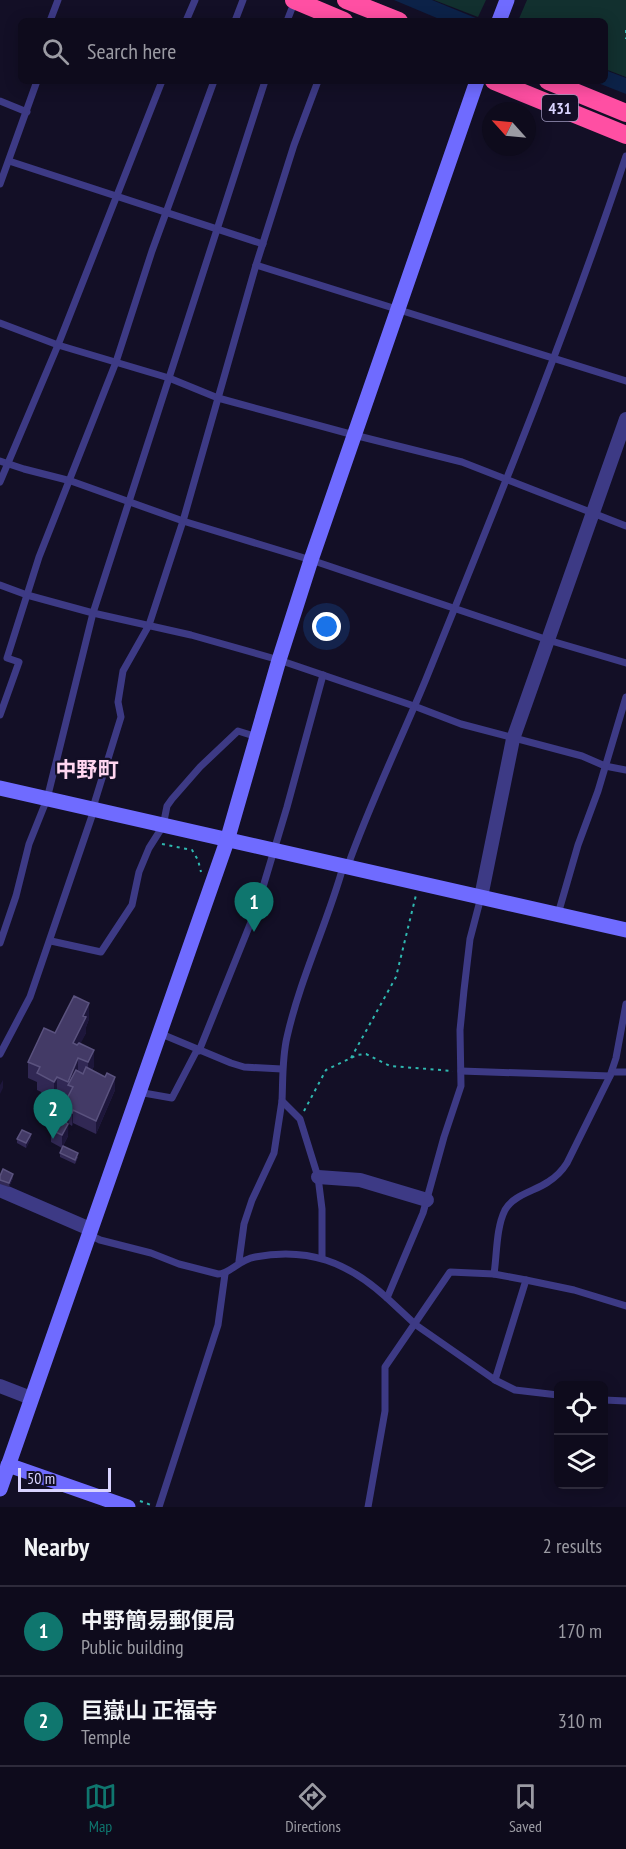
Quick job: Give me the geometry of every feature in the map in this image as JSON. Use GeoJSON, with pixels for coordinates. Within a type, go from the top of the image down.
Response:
{"type":"FeatureCollection","features":[{"type":"Feature","properties":{"kind":"highway"},"geometry":{"type":"LineString","coordinates":[[294,0],[337,18]]}},
{"type":"Feature","properties":{"kind":"highway"},"geometry":{"type":"LineString","coordinates":[[346,0],[391,18]]}},
{"type":"Feature","properties":{"kind":"highway","name":"431"},"geometry":{"type":"LineString","coordinates":[[502,84],[626,135]]}},
{"type":"Feature","properties":{"kind":"highway","name":"431"},"geometry":{"type":"LineString","coordinates":[[556,84],[626,112]]}},
{"type":"Feature","properties":{"kind":"street"},"geometry":{"type":"LineString","coordinates":[[500,18],[507,0]]}},
{"type":"Feature","properties":{"kind":"street"},"geometry":{"type":"LineString","coordinates":[[0,1489],[227,841],[279,660],[311,560],[476,84]]}},
{"type":"Feature","properties":{"kind":"street"},"geometry":{"type":"LineString","coordinates":[[481,897],[513,739],[626,419]]}},
{"type":"Feature","properties":{"kind":"street"},"geometry":{"type":"LineString","coordinates":[[0,788],[626,930]]}},
{"type":"Feature","properties":{"kind":"street"},"geometry":{"type":"LineString","coordinates":[[318,1177],[360,1180],[427,1200]]}},
{"type":"Feature","properties":{"kind":"street"},"geometry":{"type":"LineString","coordinates":[[1,1193],[89,1232]]}},
{"type":"Feature","properties":{"kind":"street"},"geometry":{"type":"LineString","coordinates":[[0,1386],[31,1398]]}},
{"type":"Feature","properties":{"kind":"street"},"geometry":{"type":"LineString","coordinates":[[8,1465],[130,1503]]}},
{"type":"Feature","properties":{"kind":"lane"},"geometry":{"type":"LineString","coordinates":[[51,18],[58,0]]}},
{"type":"Feature","properties":{"kind":"lane"},"geometry":{"type":"LineString","coordinates":[[187,18],[195,0]]}},
{"type":"Feature","properties":{"kind":"lane"},"geometry":{"type":"LineString","coordinates":[[236,18],[243,0]]}},
{"type":"Feature","properties":{"kind":"lane"},"geometry":{"type":"LineString","coordinates":[[287,18],[294,0]]}},
{"type":"Feature","properties":{"kind":"lane"},"geometry":{"type":"LineString","coordinates":[[0,184],[37,84]]}},
{"type":"Feature","properties":{"kind":"lane"},"geometry":{"type":"LineString","coordinates":[[0,482],[58,345],[161,84]]}},
{"type":"Feature","properties":{"kind":"lane"},"geometry":{"type":"LineString","coordinates":[[0,715],[19,662],[7,658],[27,595],[54,517],[71,481],[116,362],[166,211],[213,84]]}},
{"type":"Feature","properties":{"kind":"lane"},"geometry":{"type":"LineString","coordinates":[[0,943],[16,896],[29,844],[47,799],[93,613],[264,84]]}},
{"type":"Feature","properties":{"kind":"lane"},"geometry":{"type":"LineString","coordinates":[[0,1054],[30,997],[94,810],[121,717],[118,702],[123,671],[149,625],[183,521],[256,265],[294,145],[317,84]]}},
{"type":"Feature","properties":{"kind":"lane"},"geometry":{"type":"LineString","coordinates":[[0,101],[27,112]]}},
{"type":"Feature","properties":{"kind":"lane"},"geometry":{"type":"LineString","coordinates":[[239,1261],[244,1224],[252,1200],[274,1153],[282,1101],[282,1069],[286,1038],[296,1004],[364,818],[414,706],[553,358],[601,231],[626,156]]}},
{"type":"Feature","properties":{"kind":"lane"},"geometry":{"type":"LineString","coordinates":[[9,161],[263,244]]}},
{"type":"Feature","properties":{"kind":"lane"},"geometry":{"type":"LineString","coordinates":[[256,265],[626,381]]}},
{"type":"Feature","properties":{"kind":"lane"},"geometry":{"type":"LineString","coordinates":[[0,323],[58,345],[169,378],[218,398],[462,462],[626,526]]}},
{"type":"Feature","properties":{"kind":"lane"},"geometry":{"type":"LineString","coordinates":[[0,461],[71,481],[183,521],[311,560],[453,609],[626,663]]}},
{"type":"Feature","properties":{"kind":"lane"},"geometry":{"type":"LineString","coordinates":[[0,585],[93,613],[149,625],[279,660],[461,724],[626,770]]}},
{"type":"Feature","properties":{"kind":"lane"},"geometry":{"type":"LineString","coordinates":[[138,1092],[172,1098],[198,1050],[257,907],[323,675]]}},
{"type":"Feature","properties":{"kind":"lane"},"geometry":{"type":"LineString","coordinates":[[558,914],[626,697]]}},
{"type":"Feature","properties":{"kind":"lane"},"geometry":{"type":"LineString","coordinates":[[51,941],[101,952],[132,905],[139,872],[149,848],[163,826],[167,806],[172,799],[200,767],[238,731],[257,737]]}},
{"type":"Feature","properties":{"kind":"lane"},"geometry":{"type":"LineString","coordinates":[[387,1298],[423,1213],[461,1086],[460,1030],[464,990],[470,939],[481,897]]}},
{"type":"Feature","properties":{"kind":"lane"},"geometry":{"type":"LineString","coordinates":[[494,1274],[501,1223],[506,1209],[512,1201],[548,1183],[560,1174],[572,1154],[611,1074],[626,1004]]}},
{"type":"Feature","properties":{"kind":"lane"},"geometry":{"type":"LineString","coordinates":[[159,1033],[244,1067],[282,1069]]}},
{"type":"Feature","properties":{"kind":"lane"},"geometry":{"type":"LineString","coordinates":[[461,1071],[611,1074],[626,1072]]}},
{"type":"Feature","properties":{"kind":"lane"},"geometry":{"type":"LineString","coordinates":[[282,1101],[300,1119],[318,1177],[322,1209],[322,1257]]}},
{"type":"Feature","properties":{"kind":"lane"},"geometry":{"type":"LineString","coordinates":[[89,1232],[100,1240],[152,1253],[179,1264],[225,1274]]}},
{"type":"Feature","properties":{"kind":"lane"},"geometry":{"type":"LineString","coordinates":[[156,1506],[218,1325],[225,1274],[239,1261],[266,1256],[322,1257],[341,1265],[371,1283],[416,1325],[495,1380],[514,1390],[554,1395]]}},
{"type":"Feature","properties":{"kind":"lane"},"geometry":{"type":"LineString","coordinates":[[368,1507],[385,1412],[385,1367],[416,1325],[450,1272],[494,1274],[526,1280],[574,1290],[626,1306]]}},
{"type":"Feature","properties":{"kind":"lane"},"geometry":{"type":"LineString","coordinates":[[495,1380],[526,1280]]}},
{"type":"Feature","properties":{"kind":"lane"},"geometry":{"type":"LineString","coordinates":[[608,1400],[626,1401]]}},
{"type":"Feature","properties":{"kind":"path"},"geometry":{"type":"LineString","coordinates":[[626,30],[626,39]]}},
{"type":"Feature","properties":{"kind":"path"},"geometry":{"type":"LineString","coordinates":[[158,843],[192,850],[198,860],[201,875]]}},
{"type":"Feature","properties":{"kind":"path"},"geometry":{"type":"LineString","coordinates":[[351,1058],[396,977],[418,883]]}},
{"type":"Feature","properties":{"kind":"path"},"geometry":{"type":"LineString","coordinates":[[300,1119],[326,1070],[357,1054],[366,1054],[390,1066],[461,1071]]}},
{"type":"Feature","properties":{"kind":"path"},"geometry":{"type":"LineString","coordinates":[[130,1503],[156,1506]]}},
{"type":"Feature","properties":{"kind":"green space"},"geometry":{"type":"Polygon","coordinates":[[[434,0],[486,0],[478,17],[434,0]]]}},
{"type":"Feature","properties":{"kind":"green space"},"geometry":{"type":"Polygon","coordinates":[[[527,0],[626,0],[626,77],[608,70],[608,18],[519,18],[527,0]]]}},
{"type":"Feature","properties":{"kind":"water"},"geometry":{"type":"Polygon","coordinates":[[[394,0],[432,0],[476,18],[437,18],[394,0]]]}},
{"type":"Feature","properties":{"kind":"water"},"geometry":{"type":"Polygon","coordinates":[[[608,71],[626,78],[626,94],[601,84],[608,84],[608,71]]]}},
{"type":"Feature","properties":{"kind":"building"},"geometry":{"type":"Polygon","coordinates":[[[74,996],[89,1003],[83,1016],[86,1017],[73,1043],[77,1045],[79,1043],[94,1050],[88,1062],[78,1058],[68,1082],[57,1077],[54,1082],[37,1073],[40,1067],[28,1062],[44,1028],[55,1033],[74,996]]]}},
{"type":"Feature","properties":{"kind":"building"},"geometry":{"type":"Polygon","coordinates":[[[86,1067],[105,1077],[107,1073],[115,1077],[96,1121],[73,1110],[72,1113],[69,1111],[64,1121],[68,1124],[62,1135],[51,1130],[64,1109],[62,1108],[73,1087],[68,1085],[76,1070],[83,1074],[86,1067]]]}},
{"type":"Feature","properties":{"kind":"building"},"geometry":{"type":"Polygon","coordinates":[[[22,1130],[31,1134],[26,1143],[17,1139],[22,1130]]]}},
{"type":"Feature","properties":{"kind":"building"},"geometry":{"type":"Polygon","coordinates":[[[63,1146],[78,1153],[75,1160],[60,1153],[63,1146]]]}},
{"type":"Feature","properties":{"kind":"building"},"geometry":{"type":"Polygon","coordinates":[[[3,1169],[13,1174],[9,1183],[0,1180],[3,1169]]]}},
{"type":"Feature","properties":{"kind":"place","name":"中野簡易郵便局"},"geometry":{"type":"Point","coordinates":[254,932]}},
{"type":"Feature","properties":{"kind":"place","name":"巨嶽山 正福寺"},"geometry":{"type":"Point","coordinates":[53,1139]}},
{"type":"Feature","properties":{"kind":"district","name":"中野町"},"geometry":{"type":"Point","coordinates":[87,770]}}]}
